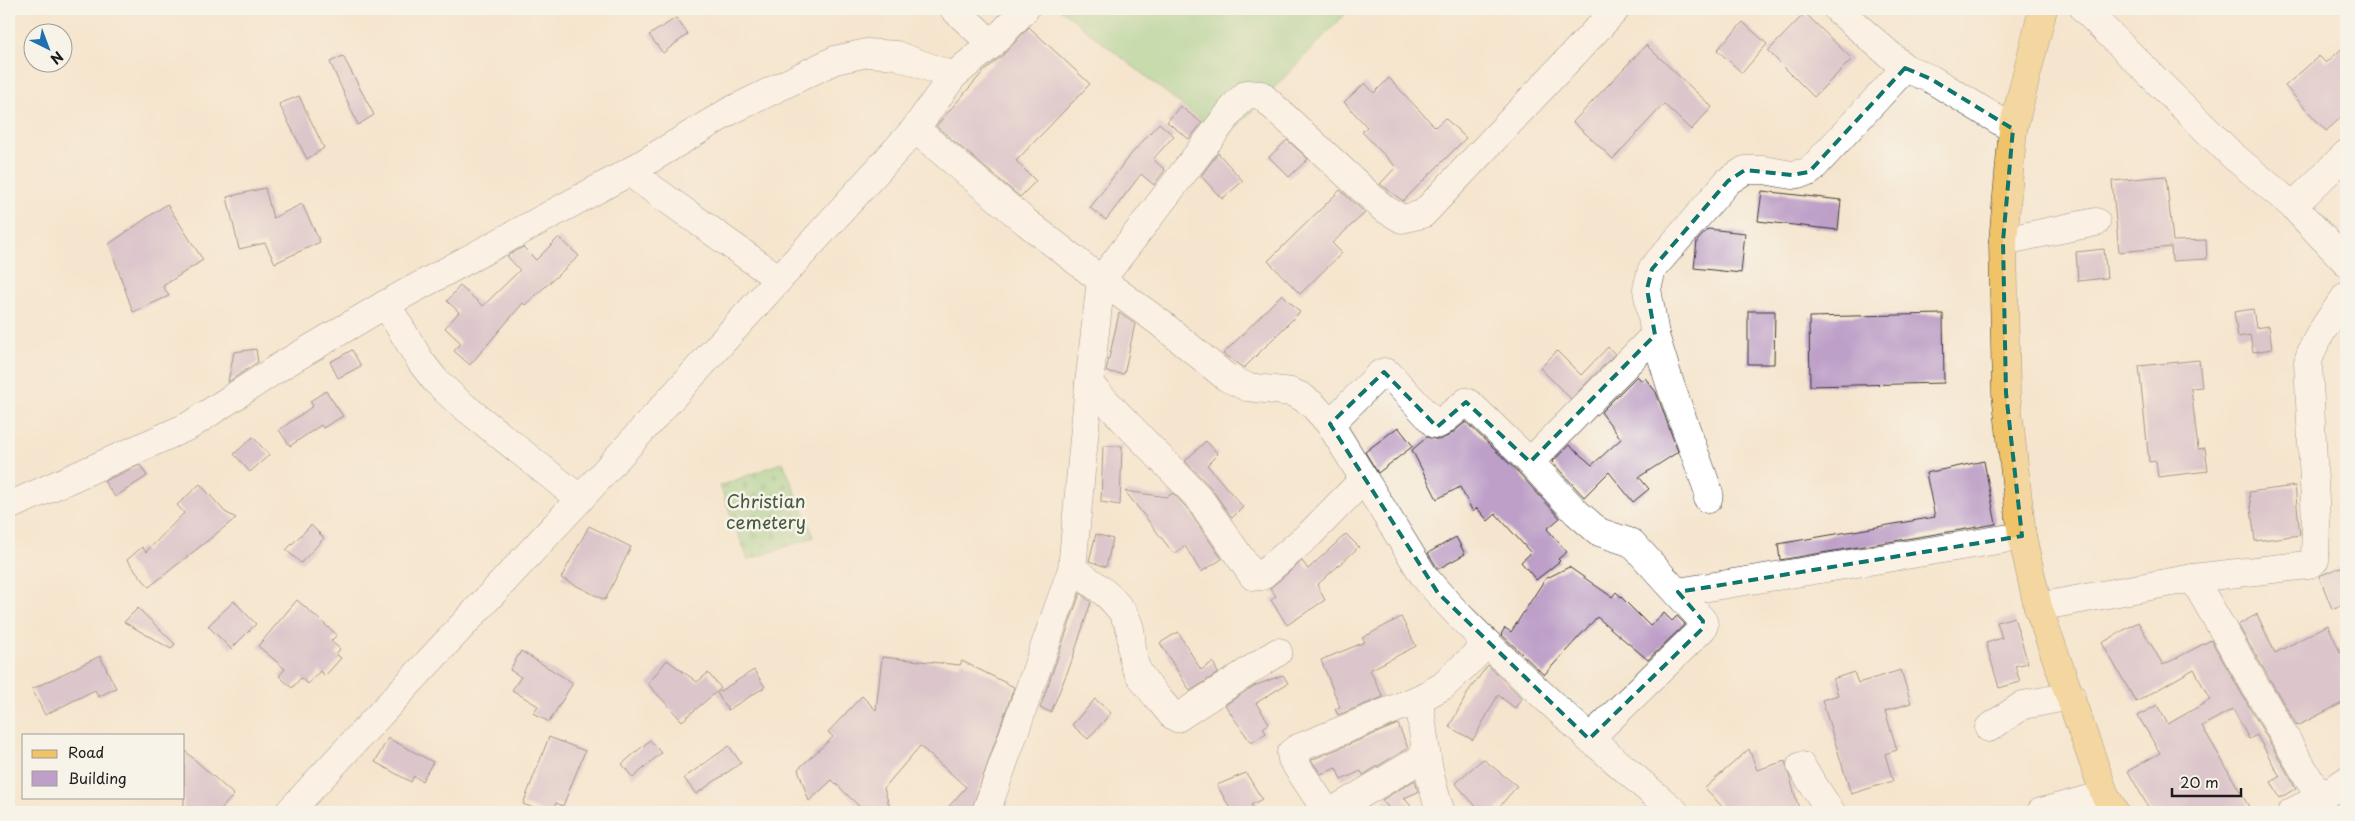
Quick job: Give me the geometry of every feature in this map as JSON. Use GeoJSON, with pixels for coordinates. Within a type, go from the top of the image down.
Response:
{"type":"FeatureCollection","features":[{"type":"Feature","properties":{"kind":"main road"},"geometry":{"type":"LineString","coordinates":[[2044,9],[2013,130],[2003,241],[2006,393],[2022,536],[2038,607],[2110,803]]}},
{"type":"Feature","properties":{"kind":"street"},"geometry":{"type":"LineString","coordinates":[[954,9],[992,44]]}},
{"type":"Feature","properties":{"kind":"street"},"geometry":{"type":"LineString","coordinates":[[289,812],[580,500],[779,280],[915,129],[953,76],[992,44],[1025,9]]}},
{"type":"Feature","properties":{"kind":"street"},"geometry":{"type":"LineString","coordinates":[[986,812],[1072,569],[1089,384],[1101,280],[1236,103],[1247,94],[1261,95],[1384,208],[1402,220],[1423,214],[1616,9]]}},
{"type":"Feature","properties":{"kind":"street"},"geometry":{"type":"LineString","coordinates":[[1837,9],[1905,68],[1931,79],[2013,130]]}},
{"type":"Feature","properties":{"kind":"street"},"geometry":{"type":"LineString","coordinates":[[2084,9],[2232,154],[2293,206],[2346,262]]}},
{"type":"Feature","properties":{"kind":"street"},"geometry":{"type":"LineString","coordinates":[[9,506],[189,426],[281,366],[386,304],[629,172],[730,111],[835,60],[867,53],[896,55],[953,76]]}},
{"type":"Feature","properties":{"kind":"street"},"geometry":{"type":"LineString","coordinates":[[1708,499],[1708,493],[1655,335],[1647,288],[1652,269],[1728,181],[1746,170],[1764,170],[1792,175],[1809,172],[1905,68]]}},
{"type":"Feature","properties":{"kind":"street"},"geometry":{"type":"LineString","coordinates":[[915,129],[1026,222],[1159,322],[1226,377],[1247,387],[1291,392],[1313,405],[1330,424],[1424,576],[1438,593],[1487,644],[1588,739],[1675,812]]}},
{"type":"Feature","properties":{"kind":"street"},"geometry":{"type":"LineString","coordinates":[[2293,206],[2346,154]]}},
{"type":"Feature","properties":{"kind":"street"},"geometry":{"type":"LineString","coordinates":[[629,172],[779,280]]}},
{"type":"Feature","properties":{"kind":"street"},"geometry":{"type":"LineString","coordinates":[[2003,241],[2096,222]]}},
{"type":"Feature","properties":{"kind":"street"},"geometry":{"type":"LineString","coordinates":[[2038,607],[2194,578],[2308,565],[2315,560],[2316,522],[2308,362],[2315,344],[2346,296]]}},
{"type":"Feature","properties":{"kind":"street"},"geometry":{"type":"LineString","coordinates":[[386,304],[421,362],[435,380],[456,400],[580,500]]}},
{"type":"Feature","properties":{"kind":"street"},"geometry":{"type":"LineString","coordinates":[[1530,462],[1655,335]]}},
{"type":"Feature","properties":{"kind":"street"},"geometry":{"type":"LineString","coordinates":[[1330,424],[1384,372],[1389,374],[1435,424],[1439,424],[1466,402],[1470,404],[1530,462],[1576,512],[1599,532],[1632,543],[1703,621],[1702,629],[1588,739]]}},
{"type":"Feature","properties":{"kind":"street"},"geometry":{"type":"LineString","coordinates":[[1089,384],[1199,498],[1253,576],[1261,576],[1310,534],[1364,479]]}},
{"type":"Feature","properties":{"kind":"street"},"geometry":{"type":"LineString","coordinates":[[1678,592],[2022,536]]}},
{"type":"Feature","properties":{"kind":"street"},"geometry":{"type":"LineString","coordinates":[[1072,569],[1104,592],[1120,610],[1130,628],[1133,661],[1137,671],[1172,715],[1177,718],[1278,652]]}},
{"type":"Feature","properties":{"kind":"street"},"geometry":{"type":"LineString","coordinates":[[2194,578],[2320,798]]}},
{"type":"Feature","properties":{"kind":"street"},"geometry":{"type":"LineString","coordinates":[[1327,812],[1292,759],[1291,753],[1296,749],[1419,699],[1451,680],[1487,644]]}},
{"type":"Feature","properties":{"kind":"street"},"geometry":{"type":"LineString","coordinates":[[1989,728],[2022,704],[2071,696]]}},
{"type":"Feature","properties":{"kind":"street"},"geometry":{"type":"LineString","coordinates":[[1419,699],[1426,756],[1433,788],[1441,812]]}},
{"type":"Feature","properties":{"kind":"street"},"geometry":{"type":"LineString","coordinates":[[1331,812],[1426,756]]}},
{"type":"Feature","properties":{"kind":"street"},"geometry":{"type":"LineString","coordinates":[[1801,766],[1831,812]]}},
{"type":"Feature","properties":{"kind":"street"},"geometry":{"type":"LineString","coordinates":[[2292,812],[2320,798],[2346,780]]}},
{"type":"Feature","properties":{"kind":"street"},"geometry":{"type":"LineString","coordinates":[[2041,812],[2110,803]]}},
{"type":"Feature","properties":{"kind":"highlighted area"},"geometry":{"type":"Polygon","coordinates":[[[1905,68],[1931,79],[2013,129],[2003,241],[2006,393],[2022,536],[1678,592],[1703,621],[1702,629],[1589,739],[1438,593],[1330,424],[1384,372],[1437,427],[1466,402],[1530,462],[1655,335],[1647,289],[1652,269],[1728,181],[1745,170],[1792,175],[1809,172],[1905,68]]]}},
{"type":"Feature","properties":{"kind":"green space"},"geometry":{"type":"Polygon","coordinates":[[[1060,9],[1350,9],[1225,139],[1060,9]]]}},
{"type":"Feature","properties":{"kind":"green space","name":"Christian cemetery"},"geometry":{"type":"Polygon","coordinates":[[[783,462],[814,537],[748,560],[720,486],[783,462]]]}},
{"type":"Feature","properties":{"kind":"building"},"geometry":{"type":"Polygon","coordinates":[[[1805,13],[1852,59],[1814,97],[1768,51],[1805,13]]]}},
{"type":"Feature","properties":{"kind":"building"},"geometry":{"type":"Polygon","coordinates":[[[676,18],[688,34],[663,53],[649,35],[676,18]]]}},
{"type":"Feature","properties":{"kind":"building"},"geometry":{"type":"Polygon","coordinates":[[[1743,22],[1767,44],[1742,73],[1717,50],[1743,22]]]}},
{"type":"Feature","properties":{"kind":"building"},"geometry":{"type":"Polygon","coordinates":[[[1029,27],[1090,84],[1016,161],[1036,181],[1020,197],[936,126],[983,72],[1003,55],[1029,27]]]}},
{"type":"Feature","properties":{"kind":"building"},"geometry":{"type":"Polygon","coordinates":[[[1646,45],[1712,107],[1691,130],[1664,104],[1613,159],[1573,122],[1646,45]]]}},
{"type":"Feature","properties":{"kind":"building"},"geometry":{"type":"Polygon","coordinates":[[[2346,45],[2346,113],[2326,131],[2285,86],[2319,56],[2326,63],[2346,45]]]}},
{"type":"Feature","properties":{"kind":"building"},"geometry":{"type":"Polygon","coordinates":[[[343,56],[374,115],[358,125],[330,62],[343,56]]]}},
{"type":"Feature","properties":{"kind":"building"},"geometry":{"type":"Polygon","coordinates":[[[1389,78],[1435,127],[1445,118],[1466,138],[1403,201],[1380,184],[1396,167],[1362,132],[1367,127],[1344,102],[1365,83],[1374,93],[1389,78]]]}},
{"type":"Feature","properties":{"kind":"building"},"geometry":{"type":"Polygon","coordinates":[[[299,96],[324,148],[307,159],[279,104],[299,96]]]}},
{"type":"Feature","properties":{"kind":"building"},"geometry":{"type":"Polygon","coordinates":[[[1180,106],[1202,123],[1189,139],[1167,122],[1180,106]]]}},
{"type":"Feature","properties":{"kind":"building"},"geometry":{"type":"Polygon","coordinates":[[[1159,123],[1174,136],[1153,159],[1165,170],[1154,185],[1141,174],[1106,220],[1090,208],[1126,160],[1159,123]]]}},
{"type":"Feature","properties":{"kind":"building"},"geometry":{"type":"Polygon","coordinates":[[[1287,140],[1308,159],[1289,177],[1269,157],[1287,140]]]}},
{"type":"Feature","properties":{"kind":"building"},"geometry":{"type":"Polygon","coordinates":[[[1218,153],[1243,181],[1222,199],[1201,176],[1218,153]]]}},
{"type":"Feature","properties":{"kind":"building"},"geometry":{"type":"Polygon","coordinates":[[[2166,176],[2173,241],[2206,240],[2207,259],[2172,261],[2171,247],[2119,252],[2112,181],[2166,176]]]}},
{"type":"Feature","properties":{"kind":"building"},"geometry":{"type":"Polygon","coordinates":[[[265,188],[273,218],[302,204],[320,242],[275,263],[265,243],[239,249],[227,197],[265,188]]]}},
{"type":"Feature","properties":{"kind":"building"},"geometry":{"type":"Polygon","coordinates":[[[1340,190],[1365,213],[1332,243],[1342,253],[1300,294],[1268,261],[1340,190]]]}},
{"type":"Feature","properties":{"kind":"building"},"geometry":{"type":"Polygon","coordinates":[[[1762,191],[1841,200],[1838,230],[1758,221],[1762,191]]]}},
{"type":"Feature","properties":{"kind":"building"},"geometry":{"type":"Polygon","coordinates":[[[167,204],[203,260],[163,286],[169,296],[133,312],[109,244],[167,204]]]}},
{"type":"Feature","properties":{"kind":"building"},"geometry":{"type":"Polygon","coordinates":[[[1708,229],[1745,233],[1741,273],[1694,268],[1697,241],[1708,229]]]}},
{"type":"Feature","properties":{"kind":"building"},"geometry":{"type":"Polygon","coordinates":[[[559,237],[579,256],[525,305],[523,303],[470,365],[454,351],[461,343],[445,328],[459,312],[447,301],[460,286],[483,306],[520,270],[507,256],[523,247],[536,260],[559,237]]]}},
{"type":"Feature","properties":{"kind":"building"},"geometry":{"type":"Polygon","coordinates":[[[2104,249],[2107,278],[2078,281],[2076,252],[2104,249]]]}},
{"type":"Feature","properties":{"kind":"building"},"geometry":{"type":"Polygon","coordinates":[[[1282,294],[1300,312],[1244,368],[1223,354],[1282,294]]]}},
{"type":"Feature","properties":{"kind":"building"},"geometry":{"type":"Polygon","coordinates":[[[2253,309],[2256,328],[2269,326],[2272,349],[2253,352],[2250,335],[2238,337],[2234,312],[2253,309]]]}},
{"type":"Feature","properties":{"kind":"building"},"geometry":{"type":"Polygon","coordinates":[[[1748,311],[1775,311],[1774,364],[1748,364],[1748,311]]]}},
{"type":"Feature","properties":{"kind":"building"},"geometry":{"type":"Polygon","coordinates":[[[1119,313],[1135,324],[1124,374],[1106,372],[1119,313]]]}},
{"type":"Feature","properties":{"kind":"building"},"geometry":{"type":"Polygon","coordinates":[[[1943,314],[1944,383],[1810,386],[1809,317],[1943,314]]]}},
{"type":"Feature","properties":{"kind":"building"},"geometry":{"type":"Polygon","coordinates":[[[1608,347],[1615,354],[1571,399],[1540,368],[1557,351],[1581,375],[1608,347]]]}},
{"type":"Feature","properties":{"kind":"building"},"geometry":{"type":"Polygon","coordinates":[[[256,349],[258,362],[228,382],[234,352],[256,349]]]}},
{"type":"Feature","properties":{"kind":"building"},"geometry":{"type":"Polygon","coordinates":[[[352,350],[361,366],[338,378],[330,362],[352,350]]]}},
{"type":"Feature","properties":{"kind":"building"},"geometry":{"type":"Polygon","coordinates":[[[2199,360],[2202,387],[2191,388],[2198,449],[2205,448],[2208,471],[2158,477],[2156,461],[2149,462],[2139,366],[2199,360]]]}},
{"type":"Feature","properties":{"kind":"building"},"geometry":{"type":"Polygon","coordinates":[[[1637,376],[1642,381],[1645,378],[1656,392],[1678,452],[1639,477],[1649,489],[1633,502],[1609,472],[1584,497],[1552,462],[1569,445],[1592,465],[1621,439],[1601,412],[1637,376]]]}},
{"type":"Feature","properties":{"kind":"building"},"geometry":{"type":"Polygon","coordinates":[[[326,391],[343,416],[323,428],[321,425],[290,446],[279,430],[313,406],[310,401],[326,391]]]}},
{"type":"Feature","properties":{"kind":"building"},"geometry":{"type":"Polygon","coordinates":[[[1466,422],[1519,473],[1560,518],[1547,529],[1567,552],[1558,559],[1560,561],[1536,580],[1521,562],[1531,553],[1496,514],[1488,521],[1477,508],[1473,512],[1460,487],[1437,499],[1412,450],[1427,437],[1439,440],[1448,436],[1466,422]]]}},
{"type":"Feature","properties":{"kind":"building"},"geometry":{"type":"Polygon","coordinates":[[[1398,427],[1413,446],[1378,473],[1365,452],[1398,427]]]}},
{"type":"Feature","properties":{"kind":"building"},"geometry":{"type":"Polygon","coordinates":[[[253,437],[269,455],[250,472],[234,454],[253,437]]]}},
{"type":"Feature","properties":{"kind":"building"},"geometry":{"type":"Polygon","coordinates":[[[1206,441],[1218,454],[1207,465],[1243,507],[1232,518],[1210,487],[1185,461],[1206,441]]]}},
{"type":"Feature","properties":{"kind":"building"},"geometry":{"type":"Polygon","coordinates":[[[1103,446],[1122,446],[1120,505],[1101,502],[1103,446]]]}},
{"type":"Feature","properties":{"kind":"building"},"geometry":{"type":"Polygon","coordinates":[[[1984,461],[1996,524],[1780,560],[1778,544],[1935,517],[1926,473],[1984,461]]]}},
{"type":"Feature","properties":{"kind":"building"},"geometry":{"type":"Polygon","coordinates":[[[140,465],[147,476],[115,497],[104,481],[140,465]]]}},
{"type":"Feature","properties":{"kind":"building"},"geometry":{"type":"Polygon","coordinates":[[[200,484],[225,512],[236,518],[149,587],[127,560],[142,547],[146,552],[184,513],[177,505],[200,484]]]}},
{"type":"Feature","properties":{"kind":"building"},"geometry":{"type":"Polygon","coordinates":[[[2295,486],[2300,535],[2255,541],[2249,492],[2295,486]]]}},
{"type":"Feature","properties":{"kind":"building"},"geometry":{"type":"Polygon","coordinates":[[[1125,491],[1167,497],[1173,493],[1187,508],[1222,559],[1201,572],[1185,546],[1174,554],[1125,491]]]}},
{"type":"Feature","properties":{"kind":"building"},"geometry":{"type":"Polygon","coordinates":[[[311,525],[324,538],[301,563],[286,550],[311,525]]]}},
{"type":"Feature","properties":{"kind":"building"},"geometry":{"type":"Polygon","coordinates":[[[589,526],[631,547],[605,600],[561,578],[589,526]]]}},
{"type":"Feature","properties":{"kind":"building"},"geometry":{"type":"Polygon","coordinates":[[[1096,534],[1113,539],[1106,567],[1089,561],[1096,534]]]}},
{"type":"Feature","properties":{"kind":"building"},"geometry":{"type":"Polygon","coordinates":[[[1346,534],[1359,547],[1317,585],[1325,600],[1287,625],[1271,600],[1276,596],[1270,588],[1302,561],[1308,569],[1346,534]]]}},
{"type":"Feature","properties":{"kind":"building"},"geometry":{"type":"Polygon","coordinates":[[[1456,537],[1465,554],[1438,569],[1428,553],[1456,537]]]}},
{"type":"Feature","properties":{"kind":"building"},"geometry":{"type":"Polygon","coordinates":[[[2346,565],[2346,603],[2332,609],[2319,576],[2346,565]]]}},
{"type":"Feature","properties":{"kind":"building"},"geometry":{"type":"Polygon","coordinates":[[[1569,567],[1612,597],[1616,592],[1650,626],[1664,613],[1672,621],[1677,616],[1685,624],[1648,660],[1597,617],[1544,675],[1501,634],[1505,628],[1511,632],[1545,579],[1569,567]]]}},
{"type":"Feature","properties":{"kind":"building"},"geometry":{"type":"Polygon","coordinates":[[[1080,593],[1091,602],[1071,663],[1051,712],[1040,708],[1080,593]]]}},
{"type":"Feature","properties":{"kind":"building"},"geometry":{"type":"Polygon","coordinates":[[[297,600],[337,635],[331,641],[340,649],[336,654],[341,658],[325,676],[320,671],[308,684],[301,678],[292,688],[279,676],[285,669],[258,646],[297,600]]]}},
{"type":"Feature","properties":{"kind":"building"},"geometry":{"type":"Polygon","coordinates":[[[234,601],[256,624],[231,649],[208,626],[234,601]]]}},
{"type":"Feature","properties":{"kind":"building"},"geometry":{"type":"Polygon","coordinates":[[[138,608],[175,644],[171,649],[124,622],[138,608]]]}},
{"type":"Feature","properties":{"kind":"building"},"geometry":{"type":"Polygon","coordinates":[[[2257,614],[2275,653],[2328,625],[2340,652],[2346,648],[2346,701],[2297,726],[2238,625],[2257,614]]]}},
{"type":"Feature","properties":{"kind":"building"},"geometry":{"type":"Polygon","coordinates":[[[1401,617],[1416,646],[1370,670],[1383,697],[1338,715],[1335,709],[1340,707],[1321,660],[1365,642],[1362,638],[1401,617]]]}},
{"type":"Feature","properties":{"kind":"building"},"geometry":{"type":"Polygon","coordinates":[[[2014,617],[2028,663],[2015,666],[2020,682],[1999,688],[1986,643],[2002,638],[1997,622],[2014,617]]]}},
{"type":"Feature","properties":{"kind":"building"},"geometry":{"type":"Polygon","coordinates":[[[2138,622],[2163,665],[2211,640],[2296,788],[2280,798],[2271,782],[2280,777],[2257,735],[2249,739],[2233,709],[2202,726],[2252,812],[2151,812],[2128,771],[2160,753],[2138,716],[2157,705],[2168,724],[2210,700],[2194,669],[2136,702],[2102,643],[2138,622]]]}},
{"type":"Feature","properties":{"kind":"building"},"geometry":{"type":"Polygon","coordinates":[[[1178,632],[1201,670],[1213,662],[1218,673],[1190,691],[1160,643],[1178,632]]]}},
{"type":"Feature","properties":{"kind":"building"},"geometry":{"type":"Polygon","coordinates":[[[521,651],[573,683],[549,722],[533,713],[538,706],[512,690],[521,677],[510,670],[521,651]]]}},
{"type":"Feature","properties":{"kind":"building"},"geometry":{"type":"Polygon","coordinates":[[[100,656],[116,688],[98,697],[95,690],[45,715],[32,689],[100,656]]]}},
{"type":"Feature","properties":{"kind":"building"},"geometry":{"type":"Polygon","coordinates":[[[882,657],[960,665],[962,661],[1014,687],[971,812],[944,812],[966,787],[920,746],[884,788],[891,812],[865,812],[832,780],[809,801],[798,769],[833,737],[828,732],[862,696],[876,710],[882,657]]]}},
{"type":"Feature","properties":{"kind":"building"},"geometry":{"type":"Polygon","coordinates":[[[667,660],[697,682],[708,673],[721,688],[682,721],[648,684],[667,660]]]}},
{"type":"Feature","properties":{"kind":"building"},"geometry":{"type":"Polygon","coordinates":[[[1488,665],[1522,698],[1515,708],[1498,695],[1473,740],[1449,727],[1470,689],[1488,665]]]}},
{"type":"Feature","properties":{"kind":"building"},"geometry":{"type":"Polygon","coordinates":[[[754,670],[765,687],[728,710],[717,693],[754,670]]]}},
{"type":"Feature","properties":{"kind":"building"},"geometry":{"type":"Polygon","coordinates":[[[1901,670],[1911,703],[1885,711],[1897,750],[1885,754],[1893,781],[1851,794],[1822,700],[1838,695],[1833,679],[1854,672],[1858,683],[1901,670]]]}},
{"type":"Feature","properties":{"kind":"building"},"geometry":{"type":"Polygon","coordinates":[[[1283,675],[1288,683],[1256,703],[1269,723],[1263,728],[1266,733],[1251,743],[1225,705],[1254,686],[1283,675]]]}},
{"type":"Feature","properties":{"kind":"building"},"geometry":{"type":"Polygon","coordinates":[[[1095,699],[1111,713],[1088,739],[1072,725],[1095,699]]]}},
{"type":"Feature","properties":{"kind":"building"},"geometry":{"type":"Polygon","coordinates":[[[1398,724],[1408,748],[1363,775],[1361,771],[1341,780],[1336,768],[1321,774],[1311,760],[1398,724]]]}},
{"type":"Feature","properties":{"kind":"building"},"geometry":{"type":"Polygon","coordinates":[[[549,737],[585,751],[563,806],[556,803],[553,812],[544,812],[523,804],[549,737]]]}},
{"type":"Feature","properties":{"kind":"building"},"geometry":{"type":"Polygon","coordinates":[[[388,738],[433,762],[422,781],[414,776],[411,782],[375,762],[388,738]]]}},
{"type":"Feature","properties":{"kind":"building"},"geometry":{"type":"Polygon","coordinates":[[[650,740],[661,753],[633,778],[622,764],[650,740]]]}},
{"type":"Feature","properties":{"kind":"building"},"geometry":{"type":"Polygon","coordinates":[[[729,746],[741,763],[696,794],[684,778],[729,746]]]}},
{"type":"Feature","properties":{"kind":"building"},"geometry":{"type":"Polygon","coordinates":[[[1749,749],[1757,770],[1785,761],[1800,812],[1727,812],[1705,788],[1749,749]]]}},
{"type":"Feature","properties":{"kind":"building"},"geometry":{"type":"Polygon","coordinates":[[[185,751],[234,795],[218,812],[184,812],[185,751]]]}},
{"type":"Feature","properties":{"kind":"building"},"geometry":{"type":"Polygon","coordinates":[[[1483,759],[1517,786],[1495,812],[1481,812],[1455,783],[1483,759]]]}},
{"type":"Feature","properties":{"kind":"building"},"geometry":{"type":"Polygon","coordinates":[[[1246,773],[1262,799],[1251,805],[1255,812],[1232,812],[1217,785],[1246,773]]]}},
{"type":"Feature","properties":{"kind":"building"},"geometry":{"type":"Polygon","coordinates":[[[1415,780],[1418,792],[1404,798],[1416,812],[1392,812],[1382,800],[1415,780]]]}}]}
